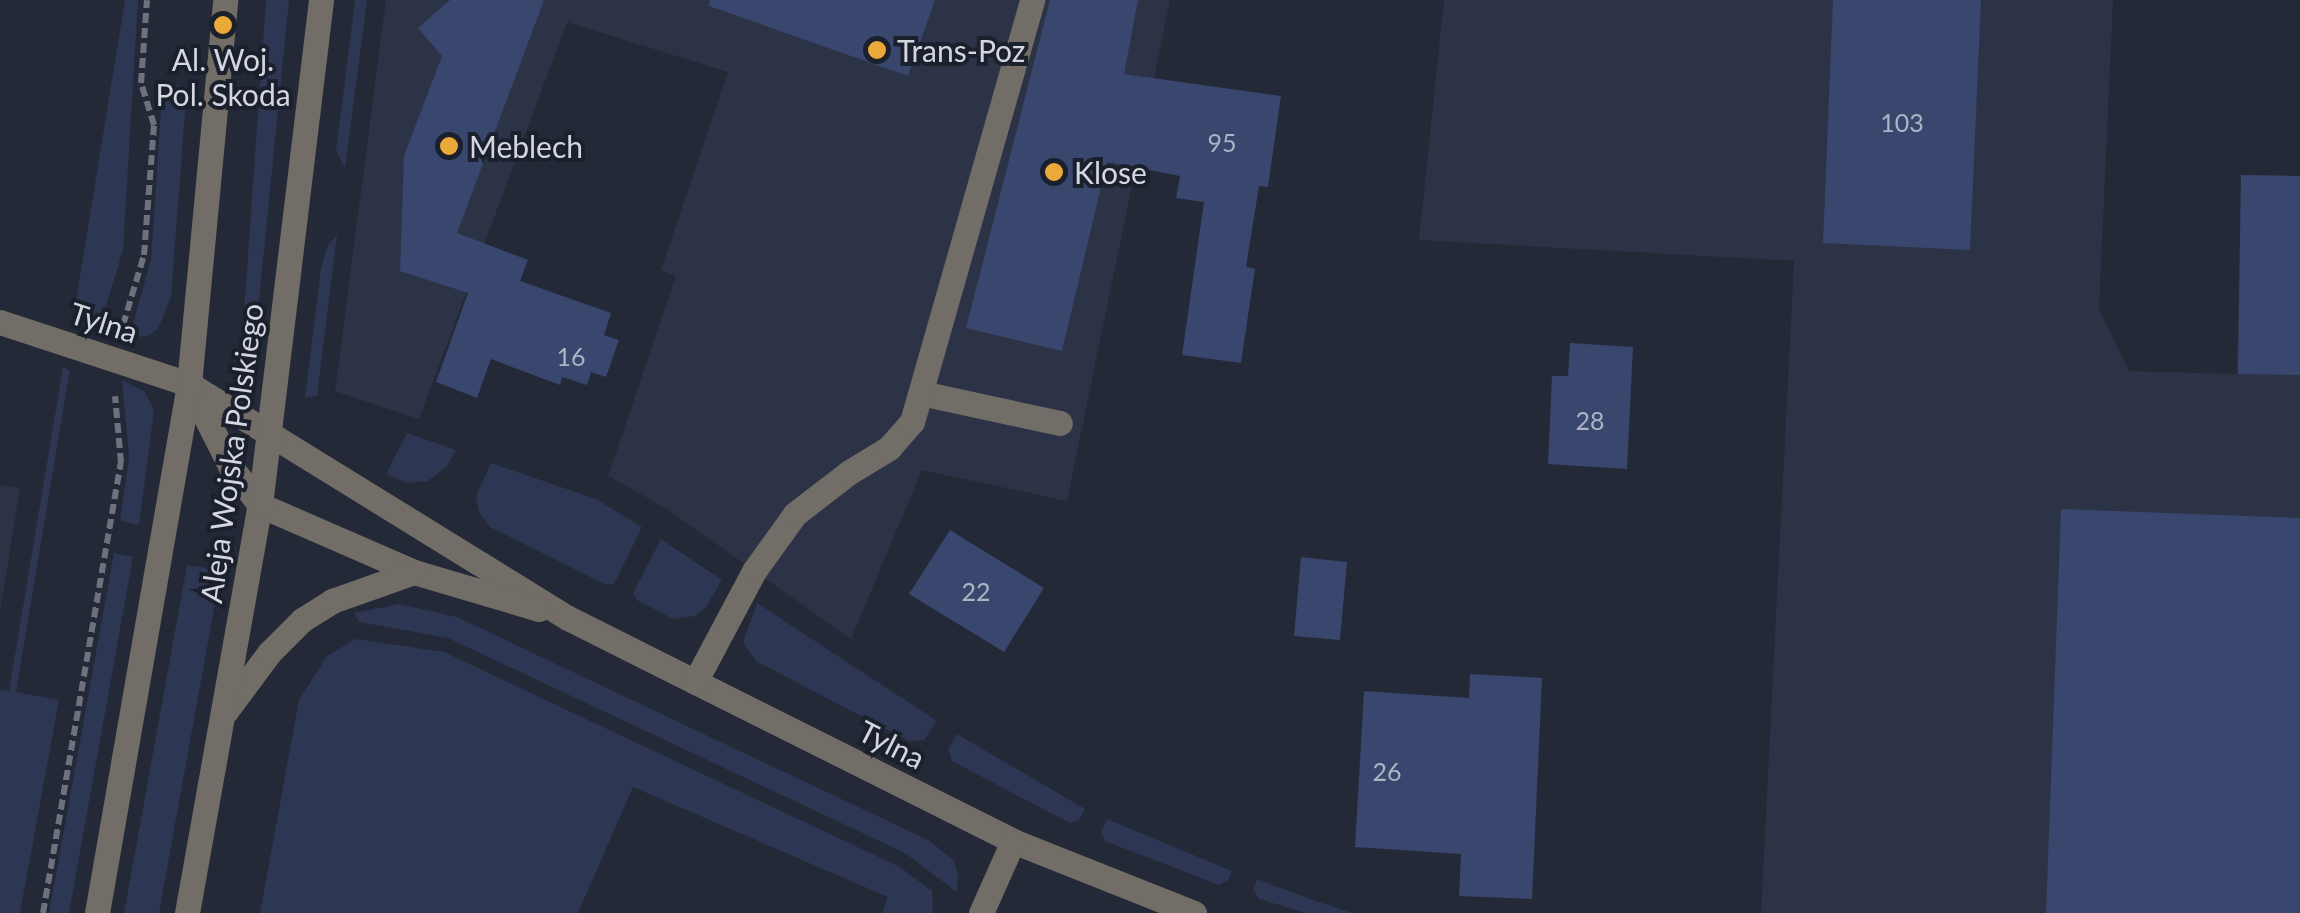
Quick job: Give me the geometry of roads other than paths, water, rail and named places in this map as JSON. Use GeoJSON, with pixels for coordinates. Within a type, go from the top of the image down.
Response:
{"type":"FeatureCollection","features":[{"type":"Feature","properties":{"kind":"street","name":"Aleja Wojska Polskiego"},"geometry":{"type":"LineString","coordinates":[[97,913],[188,384],[225,0]]}},
{"type":"Feature","properties":{"kind":"street","name":"Aleja Wojska Polskiego"},"geometry":{"type":"LineString","coordinates":[[187,913],[260,505],[321,0]]}},
{"type":"Feature","properties":{"kind":"street"},"geometry":{"type":"LineString","coordinates":[[695,682],[769,545],[795,514],[848,473],[889,448],[912,422],[1032,0]]}},
{"type":"Feature","properties":{"kind":"street","name":"Tylna"},"geometry":{"type":"LineString","coordinates":[[0,322],[188,384],[568,618],[1012,841],[1194,913]]}},
{"type":"Feature","properties":{"kind":"street","name":"Tylna"},"geometry":{"type":"LineString","coordinates":[[188,384],[231,467],[260,505],[414,572],[568,618]]}},
{"type":"Feature","properties":{"kind":"street"},"geometry":{"type":"LineString","coordinates":[[921,393],[1060,423]]}},
{"type":"Feature","properties":{"kind":"street"},"geometry":{"type":"LineString","coordinates":[[224,715],[269,653],[302,620],[332,601],[414,572]]}},
{"type":"Feature","properties":{"kind":"street"},"geometry":{"type":"LineString","coordinates":[[981,913],[1012,841]]}},
{"type":"Feature","properties":{"kind":"place","name":"Al. Woj. Pol. Skoda"},"geometry":{"type":"Point","coordinates":[223,25]}},
{"type":"Feature","properties":{"kind":"place","name":"Trans-Poz"},"geometry":{"type":"Point","coordinates":[877,50]}},
{"type":"Feature","properties":{"kind":"place","name":"Meblech"},"geometry":{"type":"Point","coordinates":[449,146]}},
{"type":"Feature","properties":{"kind":"place","name":"Klose"},"geometry":{"type":"Point","coordinates":[1054,172]}}]}
